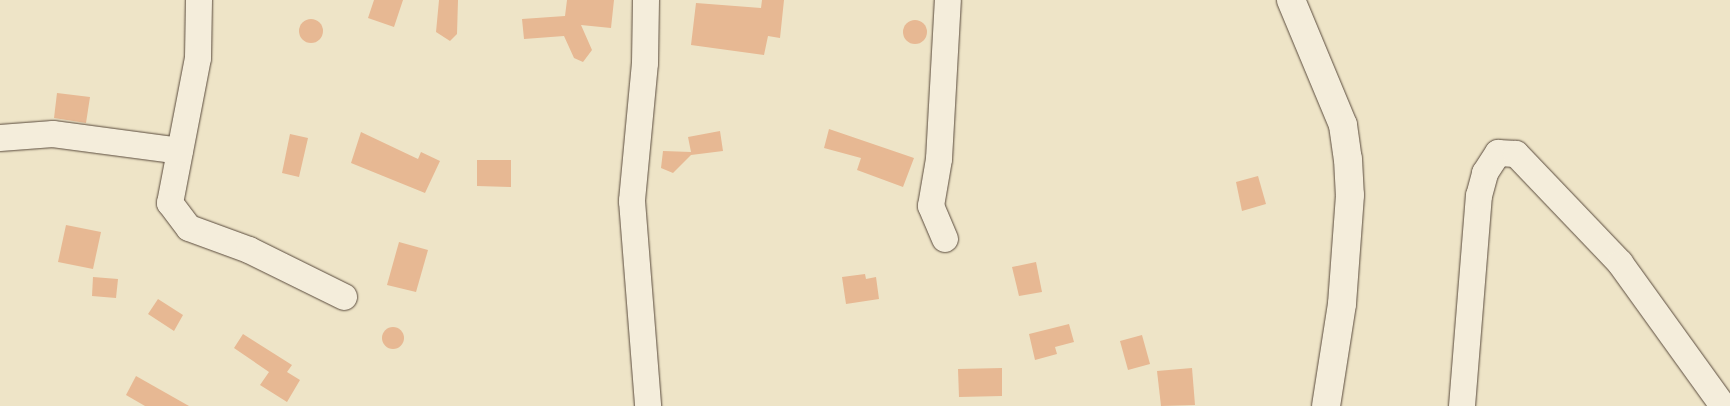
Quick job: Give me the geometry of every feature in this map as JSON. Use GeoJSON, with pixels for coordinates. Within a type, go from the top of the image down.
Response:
{"type":"FeatureCollection","features":[{"type":"Feature","properties":{"kind":"street"},"geometry":{"type":"LineString","coordinates":[[199,0],[198,58],[170,203],[178,219],[189,228],[249,250],[344,296]]}},
{"type":"Feature","properties":{"kind":"street"},"geometry":{"type":"LineString","coordinates":[[646,0],[645,63],[632,201],[648,406]]}},
{"type":"Feature","properties":{"kind":"street"},"geometry":{"type":"LineString","coordinates":[[945,239],[931,206],[939,159],[948,0]]}},
{"type":"Feature","properties":{"kind":"street"},"geometry":{"type":"LineString","coordinates":[[1291,0],[1342,125],[1348,159],[1350,195],[1342,304],[1326,406]]}},
{"type":"Feature","properties":{"kind":"street"},"geometry":{"type":"LineString","coordinates":[[0,138],[53,134],[180,151]]}},
{"type":"Feature","properties":{"kind":"street"},"geometry":{"type":"LineString","coordinates":[[1462,406],[1479,196],[1485,173],[1498,153],[1516,154],[1620,263],[1722,406]]}},
{"type":"Feature","properties":{"kind":"building"},"geometry":{"type":"Polygon","coordinates":[[[374,0],[403,0],[394,27],[368,18],[374,0]]]}},
{"type":"Feature","properties":{"kind":"building"},"geometry":{"type":"Polygon","coordinates":[[[439,0],[458,0],[457,34],[450,41],[436,32],[439,0]]]}},
{"type":"Feature","properties":{"kind":"building"},"geometry":{"type":"Polygon","coordinates":[[[567,0],[614,0],[611,28],[581,25],[592,50],[583,62],[574,58],[564,36],[524,39],[522,19],[565,16],[567,0]]]}},
{"type":"Feature","properties":{"kind":"building"},"geometry":{"type":"Polygon","coordinates":[[[762,0],[784,0],[780,38],[768,36],[764,55],[691,45],[696,3],[761,8],[762,0]]]}},
{"type":"Feature","properties":{"kind":"building"},"geometry":{"type":"Polygon","coordinates":[[[311,19],[320,22],[323,31],[320,40],[311,43],[302,40],[299,31],[302,22],[311,19]]]}},
{"type":"Feature","properties":{"kind":"building"},"geometry":{"type":"Polygon","coordinates":[[[915,20],[923,24],[927,32],[923,40],[915,44],[907,40],[903,32],[907,24],[915,20]]]}},
{"type":"Feature","properties":{"kind":"building"},"geometry":{"type":"Polygon","coordinates":[[[57,93],[90,97],[86,123],[54,118],[57,93]]]}},
{"type":"Feature","properties":{"kind":"building"},"geometry":{"type":"Polygon","coordinates":[[[829,129],[914,158],[903,187],[857,170],[861,158],[824,148],[829,129]]]}},
{"type":"Feature","properties":{"kind":"building"},"geometry":{"type":"Polygon","coordinates":[[[720,131],[723,151],[691,155],[673,173],[661,168],[663,151],[691,152],[688,137],[720,131]]]}},
{"type":"Feature","properties":{"kind":"building"},"geometry":{"type":"Polygon","coordinates":[[[361,132],[418,159],[421,152],[440,161],[425,193],[351,163],[361,132]]]}},
{"type":"Feature","properties":{"kind":"building"},"geometry":{"type":"Polygon","coordinates":[[[290,134],[308,138],[299,177],[282,173],[290,134]]]}},
{"type":"Feature","properties":{"kind":"building"},"geometry":{"type":"Polygon","coordinates":[[[477,160],[511,160],[511,187],[477,186],[477,160]]]}},
{"type":"Feature","properties":{"kind":"building"},"geometry":{"type":"Polygon","coordinates":[[[1258,176],[1266,204],[1242,211],[1236,182],[1258,176]]]}},
{"type":"Feature","properties":{"kind":"building"},"geometry":{"type":"Polygon","coordinates":[[[66,225],[101,232],[93,269],[58,262],[66,225]]]}},
{"type":"Feature","properties":{"kind":"building"},"geometry":{"type":"Polygon","coordinates":[[[399,242],[428,250],[416,292],[387,285],[399,242]]]}},
{"type":"Feature","properties":{"kind":"building"},"geometry":{"type":"Polygon","coordinates":[[[1036,262],[1042,292],[1019,296],[1012,267],[1036,262]]]}},
{"type":"Feature","properties":{"kind":"building"},"geometry":{"type":"Polygon","coordinates":[[[865,274],[866,279],[876,277],[879,299],[846,304],[842,277],[865,274]]]}},
{"type":"Feature","properties":{"kind":"building"},"geometry":{"type":"Polygon","coordinates":[[[93,277],[118,279],[116,298],[92,296],[93,277]]]}},
{"type":"Feature","properties":{"kind":"building"},"geometry":{"type":"Polygon","coordinates":[[[158,299],[183,315],[174,331],[148,314],[158,299]]]}},
{"type":"Feature","properties":{"kind":"building"},"geometry":{"type":"Polygon","coordinates":[[[1069,324],[1074,342],[1055,347],[1057,354],[1035,360],[1029,334],[1069,324]]]}},
{"type":"Feature","properties":{"kind":"building"},"geometry":{"type":"Polygon","coordinates":[[[389,327],[397,327],[404,334],[404,342],[397,349],[389,349],[382,342],[382,334],[389,327]]]}},
{"type":"Feature","properties":{"kind":"building"},"geometry":{"type":"Polygon","coordinates":[[[243,334],[292,365],[287,372],[300,380],[287,402],[260,385],[269,372],[234,348],[243,334]]]}},
{"type":"Feature","properties":{"kind":"building"},"geometry":{"type":"Polygon","coordinates":[[[1142,335],[1150,364],[1128,370],[1120,341],[1142,335]]]}},
{"type":"Feature","properties":{"kind":"building"},"geometry":{"type":"Polygon","coordinates":[[[1002,368],[1002,396],[959,397],[958,369],[1002,368]]]}},
{"type":"Feature","properties":{"kind":"building"},"geometry":{"type":"Polygon","coordinates":[[[1192,368],[1195,405],[1161,406],[1157,371],[1192,368]]]}},
{"type":"Feature","properties":{"kind":"building"},"geometry":{"type":"Polygon","coordinates":[[[136,376],[189,406],[145,406],[126,395],[136,376]]]}}]}
